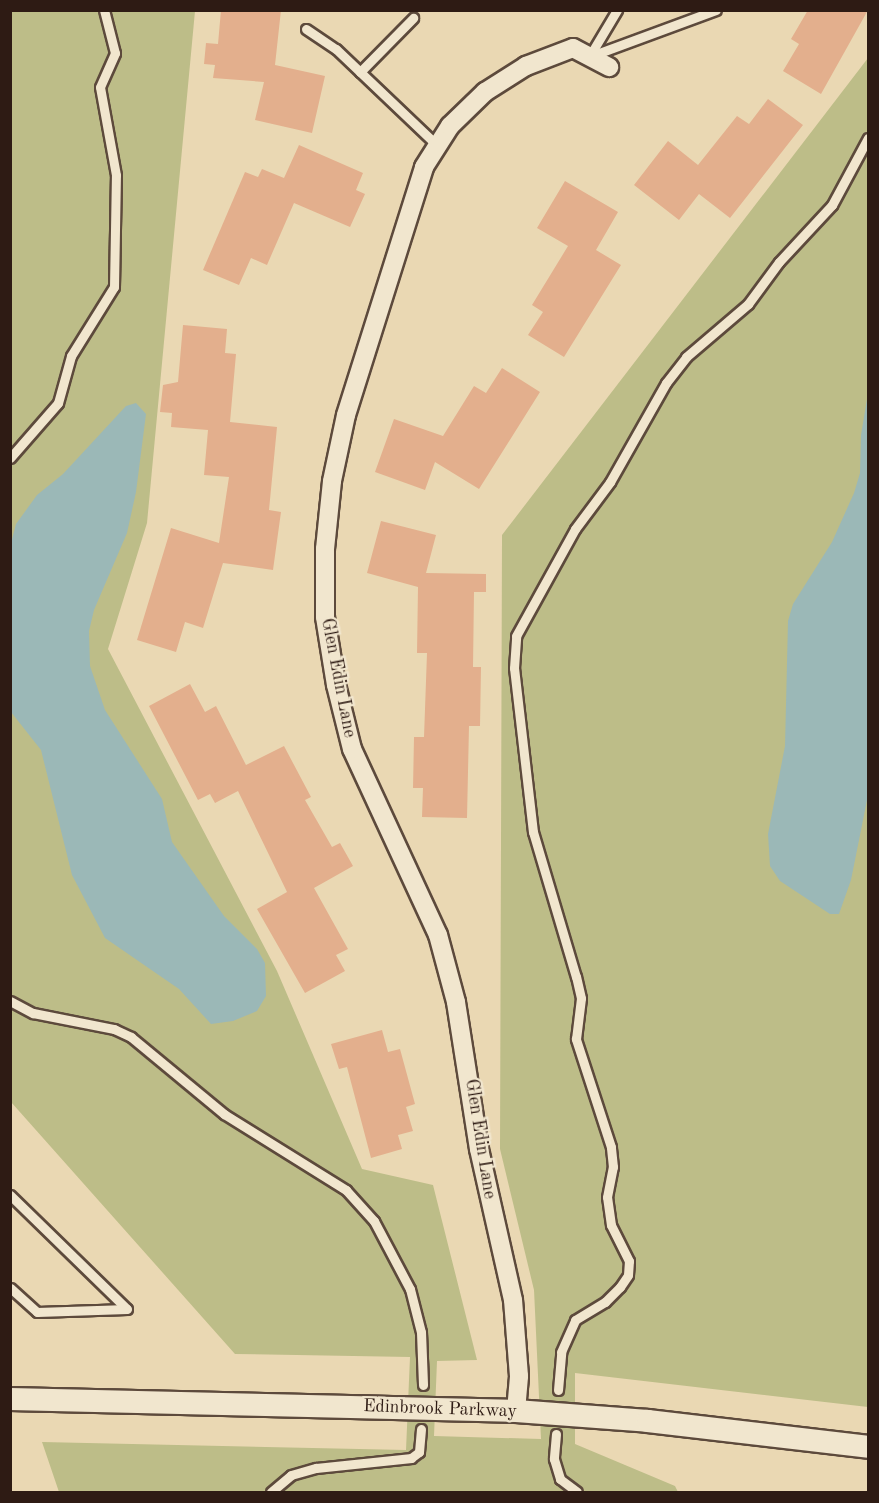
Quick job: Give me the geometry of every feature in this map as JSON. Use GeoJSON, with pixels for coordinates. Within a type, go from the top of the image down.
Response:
{"type":"FeatureCollection","features":[{"type":"Feature","properties":{"kind":"street","name":"Glen Edin Lane"},"geometry":{"type":"LineString","coordinates":[[516,1412],[519,1376],[513,1300],[479,1149],[456,1002],[438,935],[352,749],[336,685],[325,617],[325,549],[332,481],[346,415],[407,213],[424,167],[450,126],[485,92],[526,66],[573,48],[609,67]]}},
{"type":"Feature","properties":{"kind":"street","name":"Edinbrook Parkway"},"geometry":{"type":"LineString","coordinates":[[10,1399],[516,1412],[648,1421],[868,1447]]}},
{"type":"Feature","properties":{"kind":"lane"},"geometry":{"type":"LineString","coordinates":[[10,458],[58,404],[71,356],[114,287],[116,176],[100,87],[115,53],[104,10]]}},
{"type":"Feature","properties":{"kind":"lane"},"geometry":{"type":"LineString","coordinates":[[589,57],[618,10]]}},
{"type":"Feature","properties":{"kind":"lane"},"geometry":{"type":"LineString","coordinates":[[589,57],[716,10]]}},
{"type":"Feature","properties":{"kind":"lane"},"geometry":{"type":"LineString","coordinates":[[360,72],[414,18]]}},
{"type":"Feature","properties":{"kind":"lane"},"geometry":{"type":"LineString","coordinates":[[306,29],[360,72],[438,146]]}},
{"type":"Feature","properties":{"kind":"lane"},"geometry":{"type":"LineString","coordinates":[[558,1390],[561,1352],[575,1320],[605,1302],[620,1287],[628,1275],[629,1261],[611,1225],[607,1197],[613,1167],[610,1147],[576,1039],[580,998],[576,977],[533,832],[514,668],[516,636],[575,529],[610,482],[666,383],[686,357],[748,304],[779,262],[832,205],[868,138]]}},
{"type":"Feature","properties":{"kind":"lane"},"geometry":{"type":"LineString","coordinates":[[10,1001],[33,1013],[114,1029],[131,1037],[224,1113],[346,1190],[374,1221],[410,1289],[421,1332],[423,1385]]}},
{"type":"Feature","properties":{"kind":"lane"},"geometry":{"type":"LineString","coordinates":[[10,1196],[127,1309],[37,1312],[10,1288]]}},
{"type":"Feature","properties":{"kind":"lane"},"geometry":{"type":"LineString","coordinates":[[271,1492],[291,1475],[316,1468],[411,1458],[419,1452],[421,1429]]}},
{"type":"Feature","properties":{"kind":"lane"},"geometry":{"type":"LineString","coordinates":[[556,1434],[554,1459],[560,1479],[577,1492]]}},
{"type":"Feature","properties":{"kind":"green space"},"geometry":{"type":"Polygon","coordinates":[[[10,11],[195,11],[147,523],[108,649],[277,971],[362,1169],[433,1185],[477,1360],[437,1361],[434,1436],[541,1439],[534,1290],[500,1149],[502,535],[868,58],[868,1407],[575,1373],[575,1444],[675,1486],[678,1492],[59,1492],[42,1442],[406,1450],[410,1357],[235,1354],[11,1102],[10,11]]]}},
{"type":"Feature","properties":{"kind":"water"},"geometry":{"type":"Polygon","coordinates":[[[868,393],[868,795],[851,880],[839,914],[830,914],[780,881],[770,866],[768,834],[785,746],[788,621],[793,604],[832,542],[854,493],[860,473],[861,435],[868,393]]]}},
{"type":"Feature","properties":{"kind":"water"},"geometry":{"type":"Polygon","coordinates":[[[136,403],[146,414],[136,492],[127,533],[94,610],[89,631],[90,666],[105,710],[162,799],[172,842],[224,916],[257,949],[265,963],[266,996],[257,1011],[233,1021],[211,1024],[179,989],[105,938],[72,875],[41,750],[11,712],[10,547],[16,524],[37,495],[63,474],[126,406],[136,403]]]}},
{"type":"Feature","properties":{"kind":"building"},"geometry":{"type":"Polygon","coordinates":[[[221,10],[281,10],[275,65],[325,76],[312,133],[255,120],[264,82],[213,78],[215,65],[204,64],[206,43],[218,44],[221,10]]]}},
{"type":"Feature","properties":{"kind":"building"},"geometry":{"type":"Polygon","coordinates":[[[808,10],[868,10],[821,94],[783,71],[799,44],[791,39],[808,10]]]}},
{"type":"Feature","properties":{"kind":"building"},"geometry":{"type":"Polygon","coordinates":[[[768,99],[803,125],[730,218],[699,194],[679,220],[634,185],[668,141],[698,165],[737,116],[749,124],[768,99]]]}},
{"type":"Feature","properties":{"kind":"building"},"geometry":{"type":"Polygon","coordinates":[[[299,145],[363,173],[356,190],[365,194],[350,227],[294,203],[267,265],[251,258],[239,285],[203,270],[245,172],[258,177],[262,169],[284,178],[299,145]]]}},
{"type":"Feature","properties":{"kind":"building"},"geometry":{"type":"Polygon","coordinates":[[[565,181],[618,212],[596,250],[621,265],[564,357],[528,335],[543,312],[532,305],[568,246],[537,228],[565,181]]]}},
{"type":"Feature","properties":{"kind":"building"},"geometry":{"type":"Polygon","coordinates":[[[183,325],[227,329],[225,353],[236,354],[230,422],[277,427],[269,510],[281,512],[273,570],[223,563],[203,628],[185,622],[176,652],[137,640],[171,528],[219,543],[229,477],[204,475],[208,430],[171,427],[172,413],[160,412],[163,385],[178,382],[183,325]]]}},
{"type":"Feature","properties":{"kind":"building"},"geometry":{"type":"Polygon","coordinates":[[[502,368],[540,392],[479,489],[435,462],[425,490],[375,472],[394,419],[443,436],[474,386],[486,393],[502,368]]]}},
{"type":"Feature","properties":{"kind":"building"},"geometry":{"type":"Polygon","coordinates":[[[381,521],[436,535],[426,573],[486,574],[486,592],[474,592],[473,667],[481,667],[480,726],[469,726],[467,818],[422,817],[423,788],[413,788],[414,737],[424,737],[427,653],[417,653],[418,587],[367,573],[381,521]]]}},
{"type":"Feature","properties":{"kind":"building"},"geometry":{"type":"Polygon","coordinates":[[[190,684],[205,712],[216,706],[246,765],[284,746],[311,797],[305,800],[332,847],[340,843],[353,866],[314,888],[348,949],[336,955],[345,971],[305,993],[257,909],[287,892],[238,791],[215,803],[210,794],[198,800],[149,706],[190,684]]]}},
{"type":"Feature","properties":{"kind":"building"},"geometry":{"type":"Polygon","coordinates":[[[382,1030],[388,1052],[400,1049],[415,1104],[406,1107],[413,1131],[398,1135],[402,1149],[371,1158],[347,1067],[339,1069],[331,1044],[382,1030]]]}}]}
